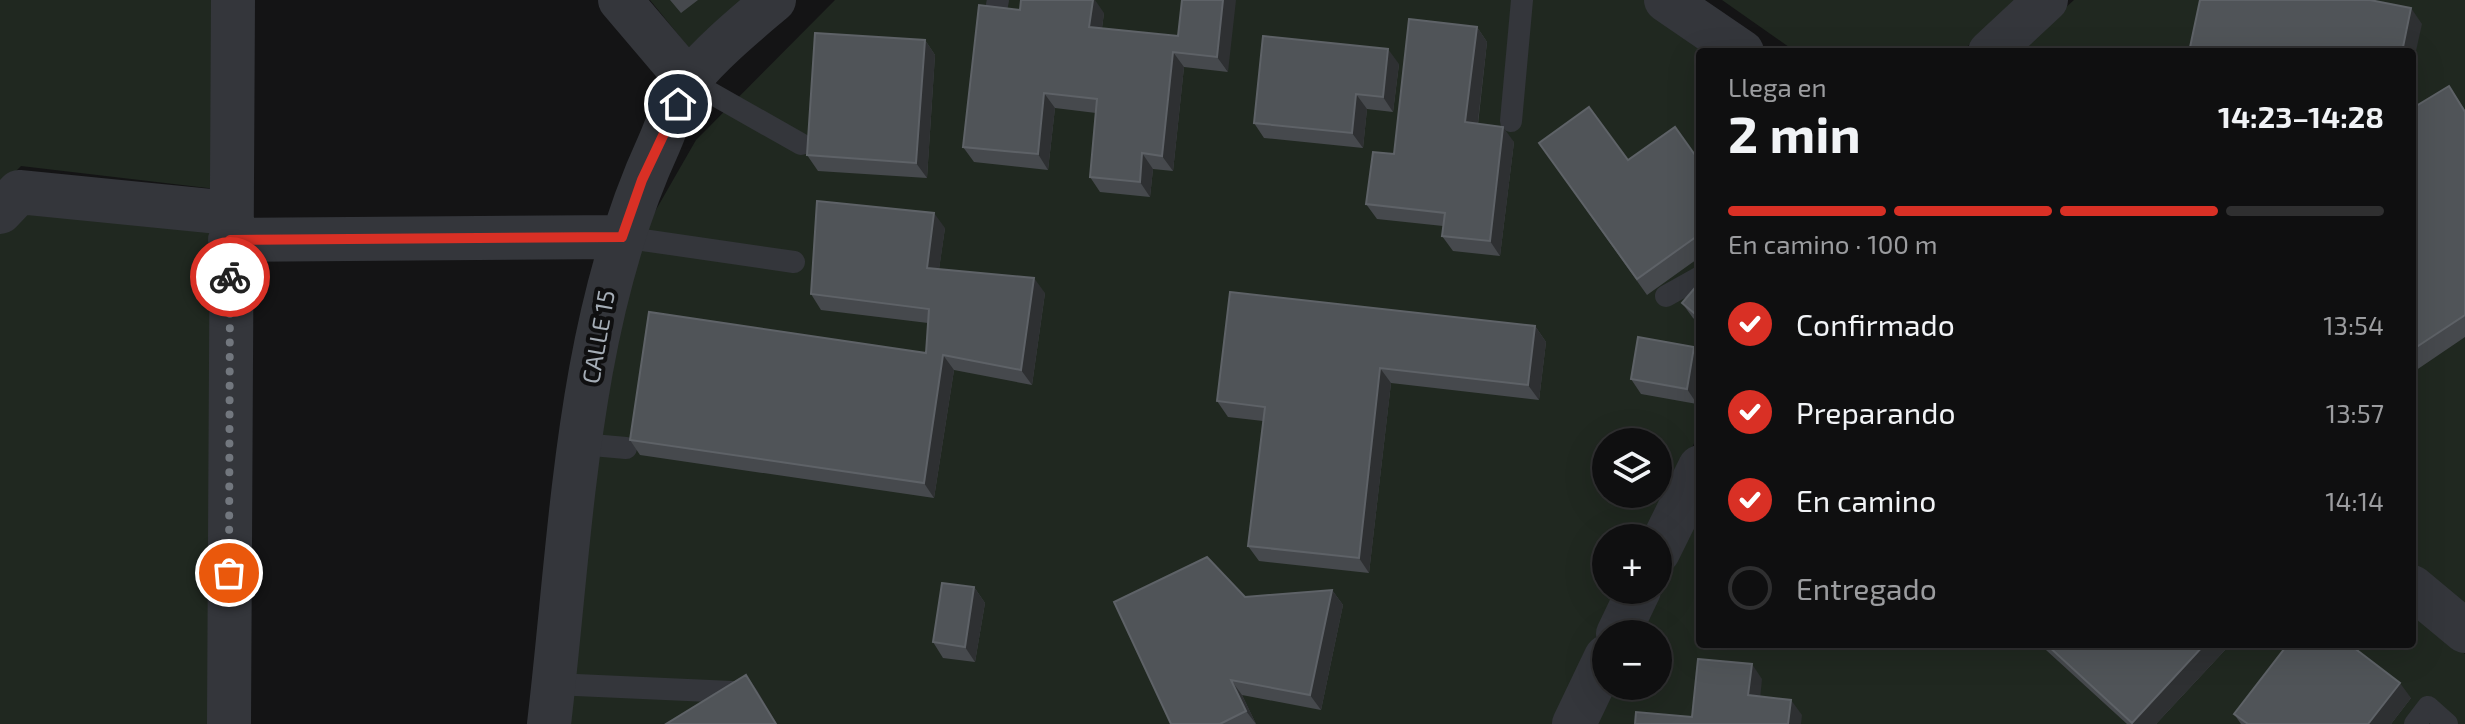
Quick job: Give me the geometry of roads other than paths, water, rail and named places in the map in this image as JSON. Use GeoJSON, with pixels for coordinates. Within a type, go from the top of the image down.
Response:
{"type":"FeatureCollection","features":[{"type":"Feature","properties":{"kind":"street"},"geometry":{"type":"LineString","coordinates":[[229,724],[233,0]]}},
{"type":"Feature","properties":{"kind":"street"},"geometry":{"type":"LineString","coordinates":[[620,0],[688,80]]}},
{"type":"Feature","properties":{"kind":"street","name":"CALLE 15"},"geometry":{"type":"LineString","coordinates":[[551,704],[581,444],[602,307],[622,237],[642,180],[688,80],[774,0]]}},
{"type":"Feature","properties":{"kind":"street"},"geometry":{"type":"LineString","coordinates":[[1666,0],[1736,48]]}},
{"type":"Feature","properties":{"kind":"street"},"geometry":{"type":"LineString","coordinates":[[1994,48],[2046,0]]}},
{"type":"Feature","properties":{"kind":"street"},"geometry":{"type":"LineString","coordinates":[[0,212],[19,192],[230,226],[622,237]]}},
{"type":"Feature","properties":{"kind":"street"},"geometry":{"type":"LineString","coordinates":[[1672,524],[1696,475]]}},
{"type":"Feature","properties":{"kind":"street"},"geometry":{"type":"LineString","coordinates":[[2416,590],[2465,631]]}},
{"type":"Feature","properties":{"kind":"street"},"geometry":{"type":"LineString","coordinates":[[1574,724],[1592,686]]}},
{"type":"Feature","properties":{"kind":"lane"},"geometry":{"type":"LineString","coordinates":[[1511,121],[1522,0]]}},
{"type":"Feature","properties":{"kind":"lane"},"geometry":{"type":"LineString","coordinates":[[688,80],[801,144]]}},
{"type":"Feature","properties":{"kind":"lane"},"geometry":{"type":"LineString","coordinates":[[622,237],[794,262]]}},
{"type":"Feature","properties":{"kind":"lane"},"geometry":{"type":"LineString","coordinates":[[1666,296],[1696,279]]}},
{"type":"Feature","properties":{"kind":"lane"},"geometry":{"type":"LineString","coordinates":[[581,444],[626,448]]}},
{"type":"Feature","properties":{"kind":"lane"},"geometry":{"type":"LineString","coordinates":[[551,704],[732,692]]}},
{"type":"Feature","properties":{"kind":"lane"},"geometry":{"type":"LineString","coordinates":[[2415,724],[2428,707],[2447,724]]}}]}
